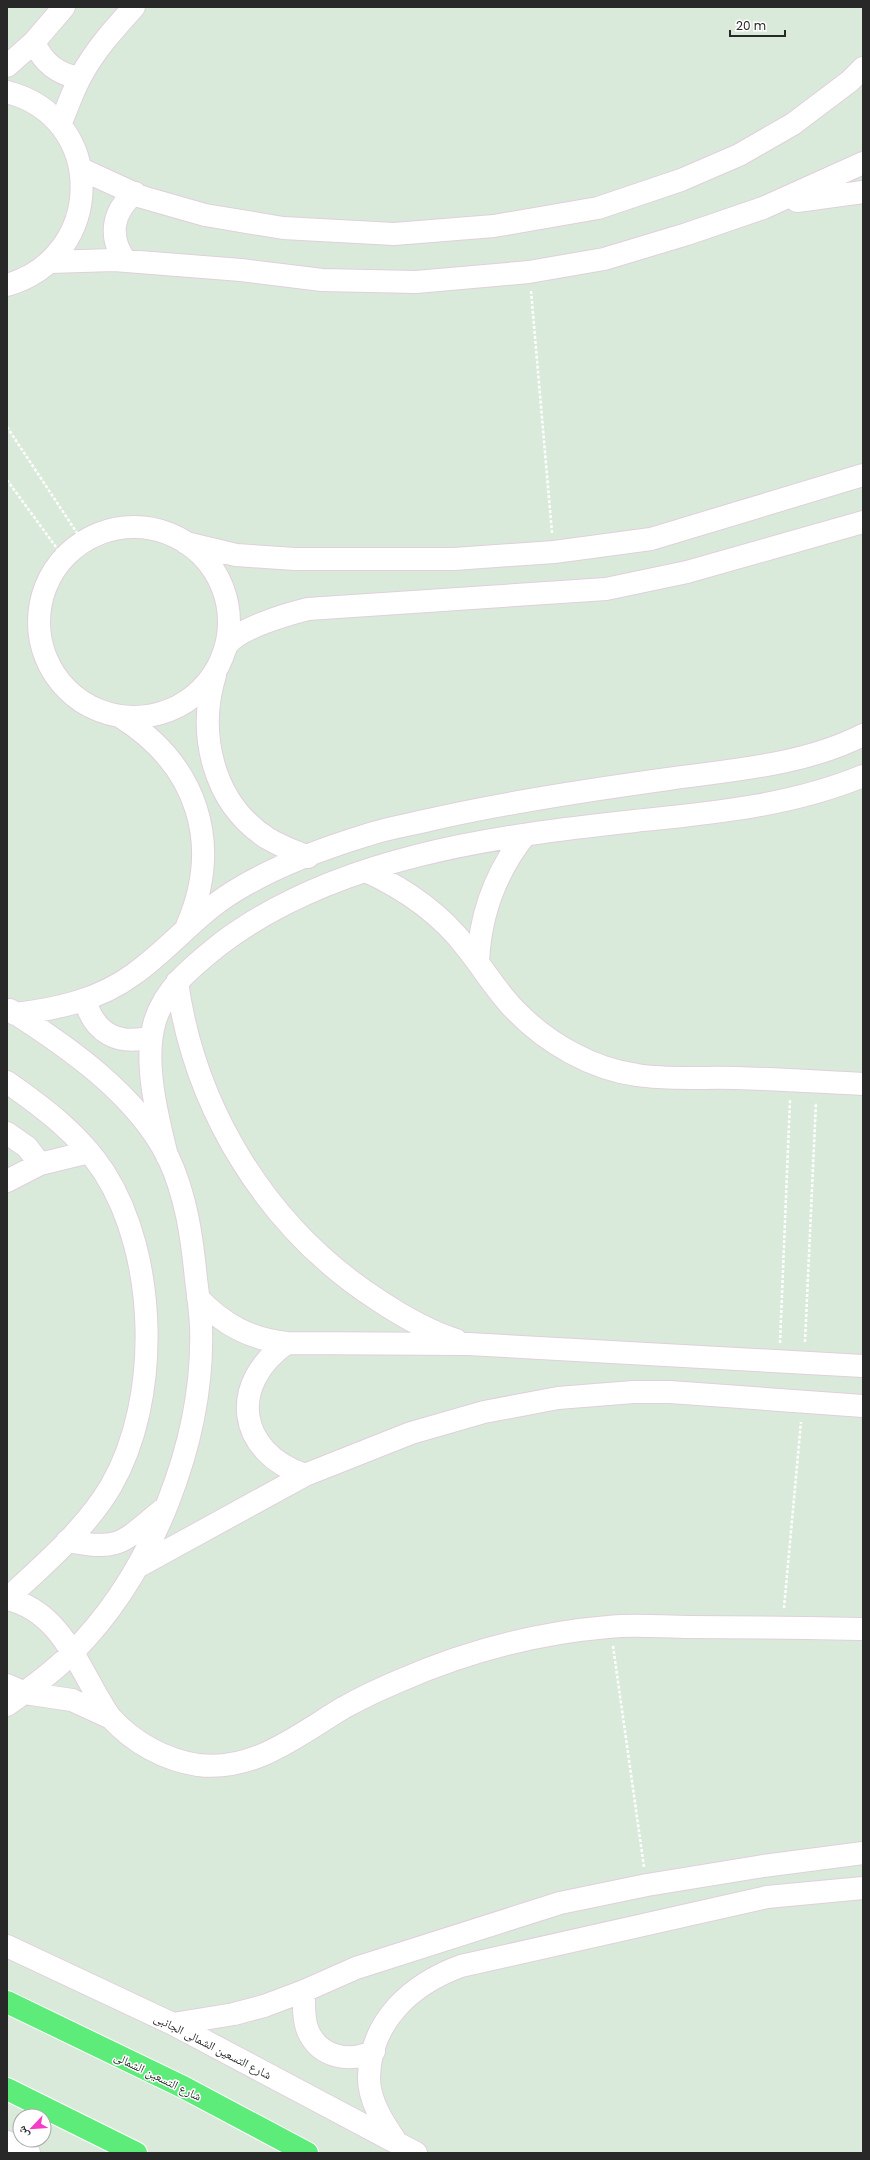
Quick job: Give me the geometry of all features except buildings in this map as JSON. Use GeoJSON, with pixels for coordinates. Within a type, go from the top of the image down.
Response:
{"type":"FeatureCollection","features":[{"type":"Feature","properties":{"kind":"main road","name":"شارع التسعين الشمالى"},"geometry":{"type":"LineString","coordinates":[[7,2002],[183,2087],[307,2153]]}},
{"type":"Feature","properties":{"kind":"main road"},"geometry":{"type":"LineString","coordinates":[[7,2089],[136,2153]]}},
{"type":"Feature","properties":{"kind":"street"},"geometry":{"type":"LineString","coordinates":[[7,66],[34,42],[64,7]]}},
{"type":"Feature","properties":{"kind":"street"},"geometry":{"type":"LineString","coordinates":[[60,125],[80,78],[102,42],[134,7]]}},
{"type":"Feature","properties":{"kind":"street"},"geometry":{"type":"LineString","coordinates":[[34,42],[46,63],[67,76],[80,78]]}},
{"type":"Feature","properties":{"kind":"street"},"geometry":{"type":"LineString","coordinates":[[81,169],[135,193],[205,215],[283,228],[394,234],[494,226],[598,208],[681,180],[739,155],[793,124],[859,81]]}},
{"type":"Feature","properties":{"kind":"street"},"geometry":{"type":"LineString","coordinates":[[7,92],[21,96],[42,108],[60,125],[70,139],[81,169],[82,203],[71,235],[50,262],[36,273],[7,285]]}},
{"type":"Feature","properties":{"kind":"street"},"geometry":{"type":"LineString","coordinates":[[50,262],[126,261],[241,270],[322,280],[416,282],[529,272],[604,259],[687,234],[763,208],[863,162]]}},
{"type":"Feature","properties":{"kind":"street"},"geometry":{"type":"LineString","coordinates":[[763,208],[807,199],[863,192]]}},
{"type":"Feature","properties":{"kind":"street"},"geometry":{"type":"LineString","coordinates":[[126,261],[119,250],[115,238],[115,221],[122,206],[135,193]]}},
{"type":"Feature","properties":{"kind":"street"},"geometry":{"type":"LineString","coordinates":[[186,929],[200,891],[204,850],[197,810],[187,784],[168,756],[154,740],[121,717],[89,706],[75,696],[52,670],[45,655],[40,638],[41,604],[53,572],[64,558],[83,542],[112,530],[143,528],[165,533],[186,543],[236,555],[295,559],[446,559],[554,552],[651,539],[863,475]]}},
{"type":"Feature","properties":{"kind":"street"},"geometry":{"type":"LineString","coordinates":[[121,717],[140,717],[158,714],[176,708],[192,698],[206,685],[228,645],[258,625],[274,618],[308,609],[606,589],[687,572],[863,522]]}},
{"type":"Feature","properties":{"kind":"street"},"geometry":{"type":"LineString","coordinates":[[186,543],[202,557],[216,574],[224,594],[228,615],[228,636],[210,692],[206,715],[210,754],[221,784],[243,816],[266,837],[286,849],[308,857]]}},
{"type":"Feature","properties":{"kind":"street"},"geometry":{"type":"LineString","coordinates":[[11,1011],[50,1010],[86,1000],[103,993],[135,974],[209,908],[232,892],[282,866],[368,834],[470,810],[572,793],[762,766],[827,749],[863,735]]}},
{"type":"Feature","properties":{"kind":"street"},"geometry":{"type":"LineString","coordinates":[[7,1705],[16,1689],[72,1653],[94,1628],[138,1566],[166,1506],[186,1446],[194,1413],[201,1326],[194,1254],[185,1208],[167,1156],[155,1097],[151,1037],[164,1001],[177,982],[204,957],[234,934],[265,914],[298,897],[366,871],[425,855],[525,835],[760,806],[814,794],[863,776]]}},
{"type":"Feature","properties":{"kind":"street"},"geometry":{"type":"LineString","coordinates":[[478,962],[482,923],[489,897],[502,867],[525,835]]}},
{"type":"Feature","properties":{"kind":"street"},"geometry":{"type":"LineString","coordinates":[[366,871],[403,890],[436,915],[456,935],[478,962],[503,997],[530,1025],[562,1048],[598,1065],[637,1075],[863,1084]]}},
{"type":"Feature","properties":{"kind":"street"},"geometry":{"type":"LineString","coordinates":[[177,982],[182,1015],[189,1043],[208,1097],[233,1148],[265,1195],[303,1238],[356,1285],[417,1323],[442,1335],[468,1344]]}},
{"type":"Feature","properties":{"kind":"street"},"geometry":{"type":"LineString","coordinates":[[86,1000],[92,1017],[104,1031],[115,1037],[127,1040],[139,1040],[151,1037]]}},
{"type":"Feature","properties":{"kind":"street"},"geometry":{"type":"LineString","coordinates":[[11,1011],[114,1085],[141,1117],[167,1156]]}},
{"type":"Feature","properties":{"kind":"street"},"geometry":{"type":"LineString","coordinates":[[7,1082],[65,1125],[104,1171],[116,1193],[132,1240],[142,1282],[146,1312],[146,1363],[138,1415],[131,1441],[122,1464],[97,1506],[67,1541],[7,1599]]}},
{"type":"Feature","properties":{"kind":"street"},"geometry":{"type":"LineString","coordinates":[[7,1133],[27,1147],[40,1164]]}},
{"type":"Feature","properties":{"kind":"street"},"geometry":{"type":"LineString","coordinates":[[7,1181],[40,1164],[89,1152]]}},
{"type":"Feature","properties":{"kind":"street"},"geometry":{"type":"LineString","coordinates":[[198,1298],[212,1313],[241,1332],[267,1341],[287,1343],[468,1344],[863,1366]]}},
{"type":"Feature","properties":{"kind":"street"},"geometry":{"type":"LineString","coordinates":[[287,1343],[271,1354],[259,1369],[251,1386],[248,1406],[250,1419],[259,1443],[271,1458],[287,1469],[305,1475]]}},
{"type":"Feature","properties":{"kind":"street"},"geometry":{"type":"LineString","coordinates":[[138,1566],[305,1475],[411,1433],[484,1412],[551,1400],[618,1393],[670,1392],[863,1406]]}},
{"type":"Feature","properties":{"kind":"street"},"geometry":{"type":"LineString","coordinates":[[67,1541],[102,1546],[120,1542],[166,1506]]}},
{"type":"Feature","properties":{"kind":"street"},"geometry":{"type":"LineString","coordinates":[[7,1599],[22,1602],[34,1608],[59,1632],[110,1717]]}},
{"type":"Feature","properties":{"kind":"street"},"geometry":{"type":"LineString","coordinates":[[16,1689],[72,1700],[110,1717],[143,1745],[162,1755],[181,1762],[201,1765],[242,1762],[262,1756],[373,1693],[430,1668],[519,1641],[611,1626],[863,1629]]}},
{"type":"Feature","properties":{"kind":"street"},"geometry":{"type":"LineString","coordinates":[[173,2024],[234,2014],[304,1991],[356,1968],[455,1935],[560,1903],[647,1885],[763,1866],[863,1853]]}},
{"type":"Feature","properties":{"kind":"street"},"geometry":{"type":"LineString","coordinates":[[763,1866],[767,1898]]}},
{"type":"Feature","properties":{"kind":"street"},"geometry":{"type":"LineString","coordinates":[[397,2143],[384,2123],[374,2100],[369,2077],[378,2033],[390,2014],[405,1998],[421,1984],[440,1973],[461,1966],[767,1898],[863,1888]]}},
{"type":"Feature","properties":{"kind":"street","name":"شارع التسعين الشمالى الجانبى"},"geometry":{"type":"LineString","coordinates":[[7,1946],[173,2024],[416,2153]]}},
{"type":"Feature","properties":{"kind":"street"},"geometry":{"type":"LineString","coordinates":[[304,1991],[308,2031],[320,2047],[336,2056],[346,2058],[360,2057],[374,2051]]}},
{"type":"Feature","properties":{"kind":"street"},"geometry":{"type":"LineString","coordinates":[[7,2142],[29,2153]]}},
{"type":"Feature","properties":{"kind":"path"},"geometry":{"type":"LineString","coordinates":[[529,272],[554,552]]}},
{"type":"Feature","properties":{"kind":"path"},"geometry":{"type":"LineString","coordinates":[[7,427],[83,542]]}},
{"type":"Feature","properties":{"kind":"path"},"geometry":{"type":"LineString","coordinates":[[7,480],[64,558]]}},
{"type":"Feature","properties":{"kind":"path"},"geometry":{"type":"LineString","coordinates":[[779,1361],[791,1080]]}},
{"type":"Feature","properties":{"kind":"path"},"geometry":{"type":"LineString","coordinates":[[804,1363],[817,1081]]}},
{"type":"Feature","properties":{"kind":"path"},"geometry":{"type":"LineString","coordinates":[[783,1628],[803,1402]]}},
{"type":"Feature","properties":{"kind":"path"},"geometry":{"type":"LineString","coordinates":[[611,1626],[647,1885]]}}]}
